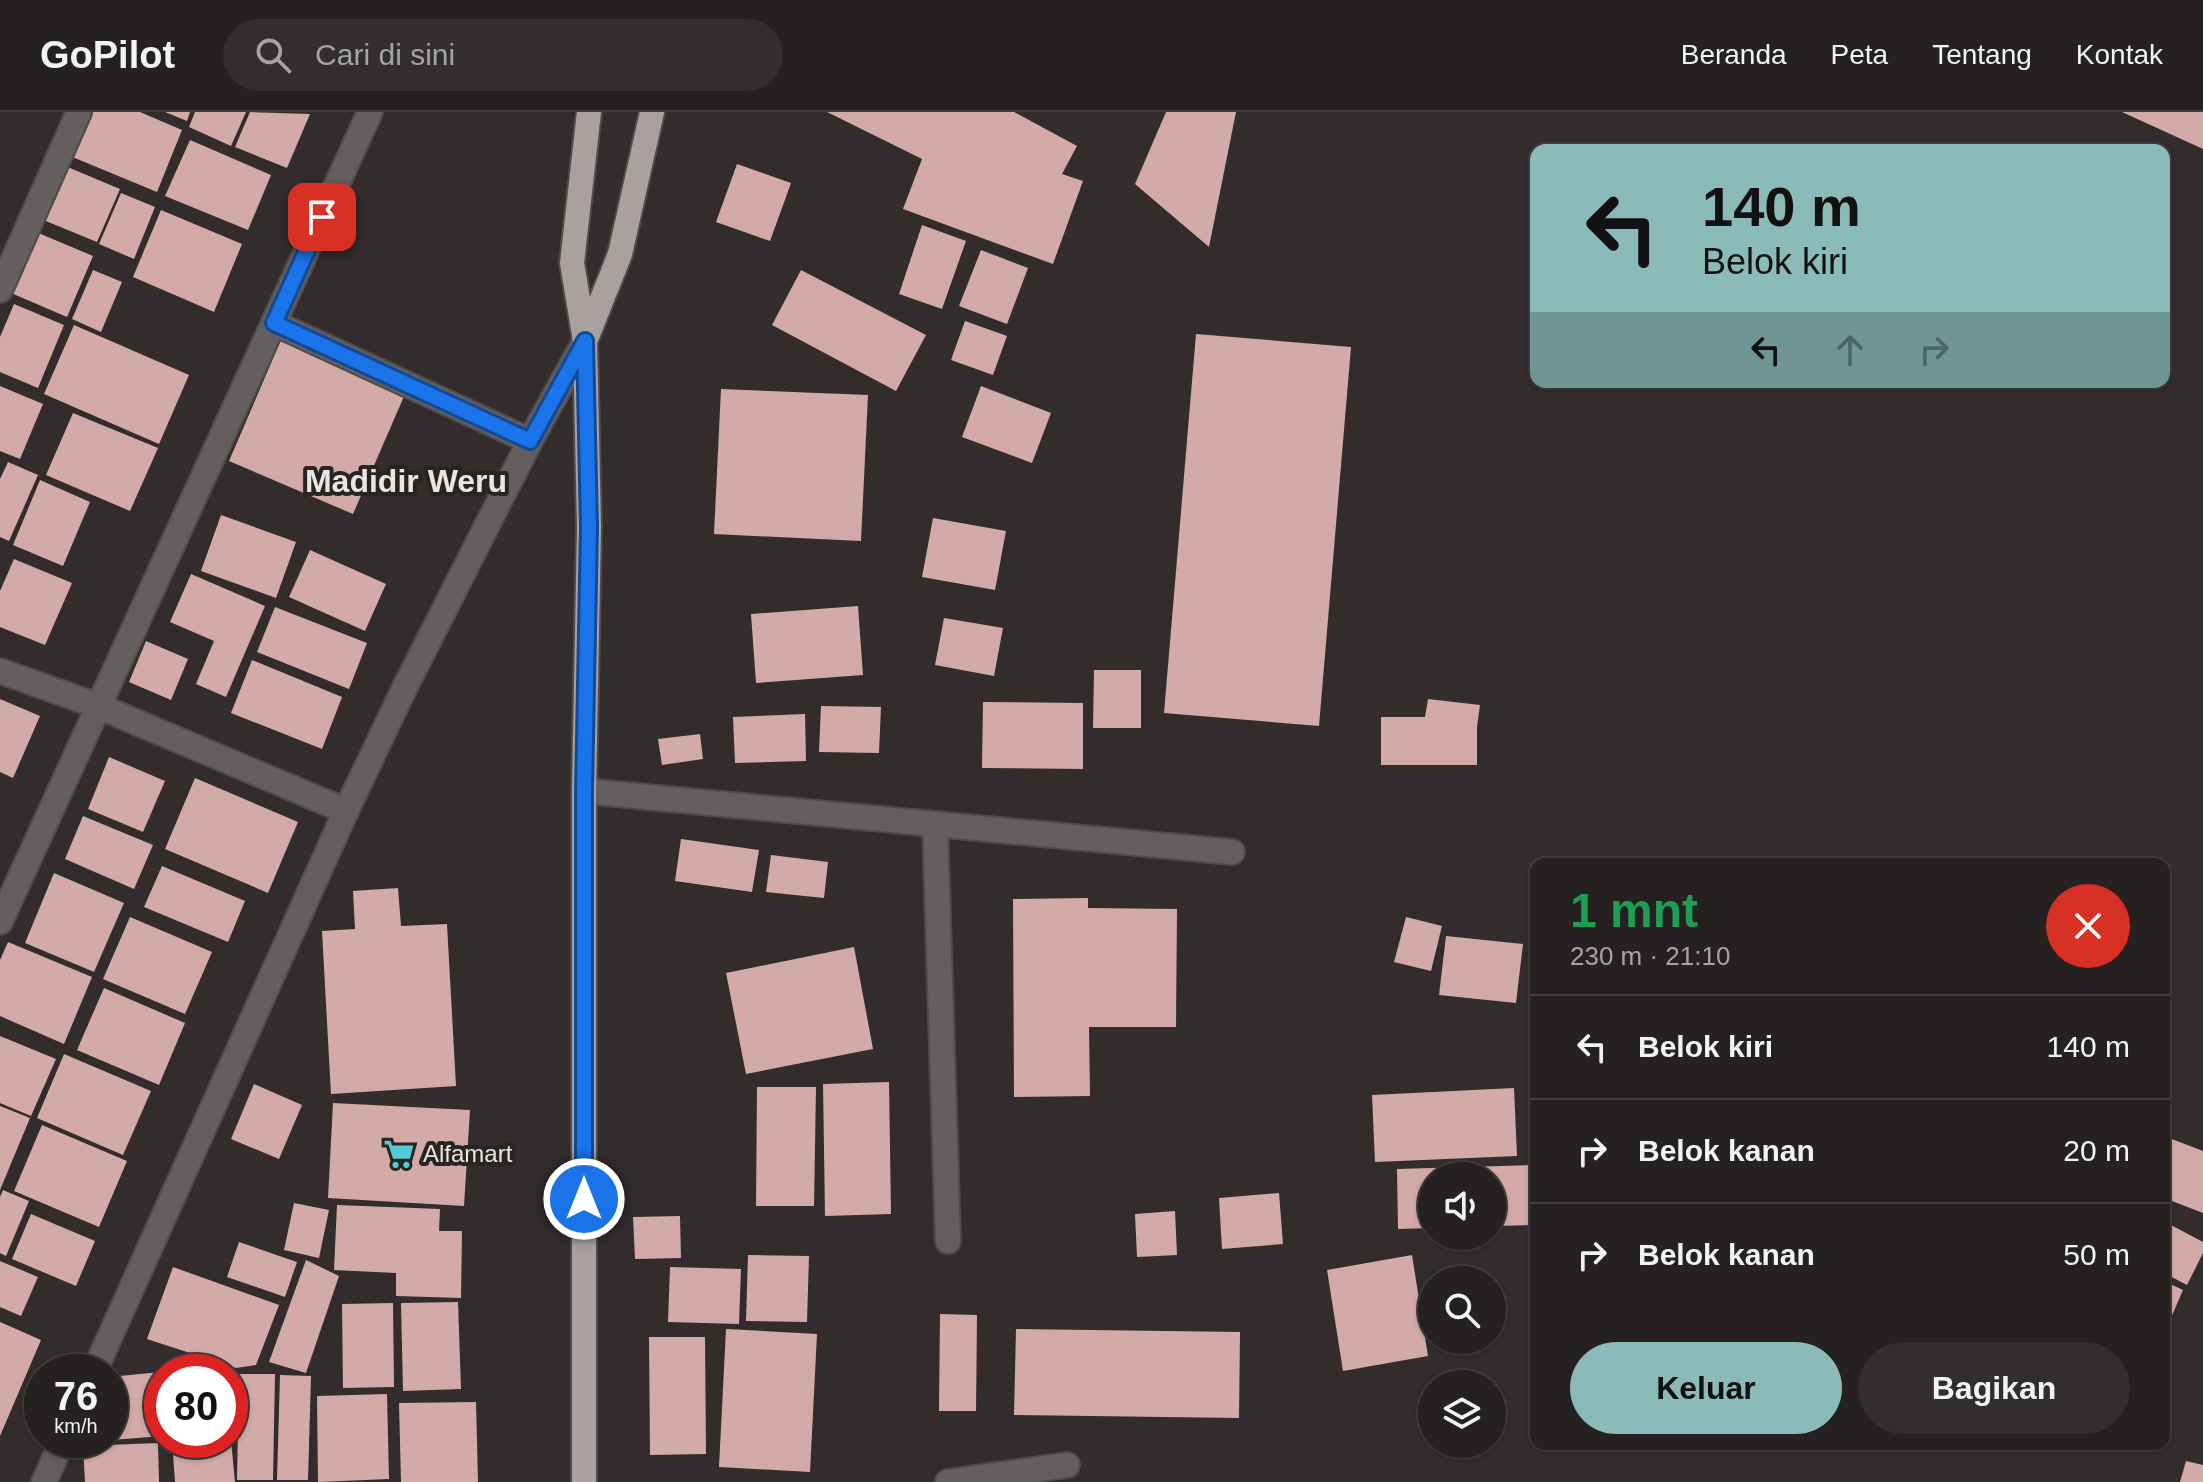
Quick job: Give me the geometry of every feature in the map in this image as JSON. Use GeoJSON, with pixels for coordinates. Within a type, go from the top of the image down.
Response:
{"type":"FeatureCollection","features":[{"type":"Feature","properties":{"kind":"highway"},"geometry":{"type":"LineString","coordinates":[[584,1482],[584,791],[589,527],[585,341],[572,263],[589,112]]}},
{"type":"Feature","properties":{"kind":"highway"},"geometry":{"type":"LineString","coordinates":[[585,341],[620,254],[652,112]]}},
{"type":"Feature","properties":{"kind":"street"},"geometry":{"type":"LineString","coordinates":[[0,290],[79,112]]}},
{"type":"Feature","properties":{"kind":"street"},"geometry":{"type":"LineString","coordinates":[[0,922],[370,112]]}},
{"type":"Feature","properties":{"kind":"street"},"geometry":{"type":"LineString","coordinates":[[274,323],[530,441]]}},
{"type":"Feature","properties":{"kind":"street"},"geometry":{"type":"LineString","coordinates":[[102,1354],[404,689],[530,441],[585,341]]}},
{"type":"Feature","properties":{"kind":"street"},"geometry":{"type":"LineString","coordinates":[[0,671],[98,706],[346,811]]}},
{"type":"Feature","properties":{"kind":"street"},"geometry":{"type":"LineString","coordinates":[[584,791],[1232,852]]}},
{"type":"Feature","properties":{"kind":"street"},"geometry":{"type":"LineString","coordinates":[[935,824],[948,1241]]}},
{"type":"Feature","properties":{"kind":"street"},"geometry":{"type":"LineString","coordinates":[[44,1482],[55,1458]]}},
{"type":"Feature","properties":{"kind":"street"},"geometry":{"type":"LineString","coordinates":[[948,1482],[1067,1465]]}},
{"type":"Feature","properties":{"kind":"building"},"geometry":{"type":"Polygon","coordinates":[[[89,112],[140,112],[182,130],[157,192],[70,156],[89,112]]]}},
{"type":"Feature","properties":{"kind":"building"},"geometry":{"type":"Polygon","coordinates":[[[165,112],[190,112],[187,121],[165,112]]]}},
{"type":"Feature","properties":{"kind":"building"},"geometry":{"type":"Polygon","coordinates":[[[195,112],[246,112],[231,146],[189,127],[195,112]]]}},
{"type":"Feature","properties":{"kind":"building"},"geometry":{"type":"Polygon","coordinates":[[[250,112],[310,114],[287,168],[235,147],[250,112]]]}},
{"type":"Feature","properties":{"kind":"building"},"geometry":{"type":"Polygon","coordinates":[[[827,112],[1014,112],[1077,146],[1062,174],[1083,181],[1053,264],[903,209],[922,159],[827,112]]]}},
{"type":"Feature","properties":{"kind":"building"},"geometry":{"type":"Polygon","coordinates":[[[1166,112],[1236,112],[1209,247],[1135,184],[1166,112]]]}},
{"type":"Feature","properties":{"kind":"building"},"geometry":{"type":"Polygon","coordinates":[[[2122,112],[2203,112],[2203,149],[2122,112]]]}},
{"type":"Feature","properties":{"kind":"building"},"geometry":{"type":"Polygon","coordinates":[[[190,140],[271,175],[248,230],[165,196],[190,140]]]}},
{"type":"Feature","properties":{"kind":"building"},"geometry":{"type":"Polygon","coordinates":[[[58,163],[120,189],[97,242],[36,217],[58,163]]]}},
{"type":"Feature","properties":{"kind":"building"},"geometry":{"type":"Polygon","coordinates":[[[737,164],[791,183],[770,241],[716,222],[737,164]]]}},
{"type":"Feature","properties":{"kind":"building"},"geometry":{"type":"Polygon","coordinates":[[[121,193],[155,207],[134,259],[99,244],[121,193]]]}},
{"type":"Feature","properties":{"kind":"building"},"geometry":{"type":"Polygon","coordinates":[[[161,210],[242,244],[214,312],[133,277],[161,210]]]}},
{"type":"Feature","properties":{"kind":"building"},"geometry":{"type":"Polygon","coordinates":[[[922,225],[966,241],[942,309],[899,294],[922,225]]]}},
{"type":"Feature","properties":{"kind":"building"},"geometry":{"type":"Polygon","coordinates":[[[36,232],[93,256],[67,317],[11,293],[36,232]]]}},
{"type":"Feature","properties":{"kind":"building"},"geometry":{"type":"Polygon","coordinates":[[[981,250],[1028,268],[1007,324],[959,306],[981,250]]]}},
{"type":"Feature","properties":{"kind":"building"},"geometry":{"type":"Polygon","coordinates":[[[93,270],[122,282],[101,332],[72,319],[93,270]]]}},
{"type":"Feature","properties":{"kind":"building"},"geometry":{"type":"Polygon","coordinates":[[[801,270],[926,335],[896,391],[772,325],[801,270]]]}},
{"type":"Feature","properties":{"kind":"building"},"geometry":{"type":"Polygon","coordinates":[[[14,304],[64,325],[38,388],[0,372],[0,337],[14,304]]]}},
{"type":"Feature","properties":{"kind":"building"},"geometry":{"type":"Polygon","coordinates":[[[965,321],[1007,336],[993,375],[951,360],[965,321]]]}},
{"type":"Feature","properties":{"kind":"building"},"geometry":{"type":"Polygon","coordinates":[[[74,325],[189,375],[159,444],[44,394],[74,325]]]}},
{"type":"Feature","properties":{"kind":"building"},"geometry":{"type":"Polygon","coordinates":[[[1196,334],[1351,347],[1319,726],[1164,713],[1196,334]]]}},
{"type":"Feature","properties":{"kind":"building"},"geometry":{"type":"Polygon","coordinates":[[[281,340],[405,394],[353,514],[229,461],[281,340]]]}},
{"type":"Feature","properties":{"kind":"building"},"geometry":{"type":"Polygon","coordinates":[[[0,386],[43,404],[20,459],[0,451],[0,386]]]}},
{"type":"Feature","properties":{"kind":"building"},"geometry":{"type":"Polygon","coordinates":[[[981,386],[1051,413],[1032,463],[962,437],[981,386]]]}},
{"type":"Feature","properties":{"kind":"building"},"geometry":{"type":"Polygon","coordinates":[[[721,389],[868,395],[861,541],[714,534],[721,389]]]}},
{"type":"Feature","properties":{"kind":"building"},"geometry":{"type":"Polygon","coordinates":[[[73,413],[158,448],[130,511],[46,475],[73,413]]]}},
{"type":"Feature","properties":{"kind":"building"},"geometry":{"type":"Polygon","coordinates":[[[8,462],[38,475],[9,541],[0,537],[0,479],[8,462]]]}},
{"type":"Feature","properties":{"kind":"building"},"geometry":{"type":"Polygon","coordinates":[[[40,480],[90,502],[63,566],[13,545],[40,480]]]}},
{"type":"Feature","properties":{"kind":"building"},"geometry":{"type":"Polygon","coordinates":[[[221,515],[296,542],[276,598],[201,571],[221,515]]]}},
{"type":"Feature","properties":{"kind":"building"},"geometry":{"type":"Polygon","coordinates":[[[933,518],[1006,531],[995,590],[922,577],[933,518]]]}},
{"type":"Feature","properties":{"kind":"building"},"geometry":{"type":"Polygon","coordinates":[[[310,550],[386,584],[365,631],[289,597],[310,550]]]}},
{"type":"Feature","properties":{"kind":"building"},"geometry":{"type":"Polygon","coordinates":[[[14,559],[72,583],[45,645],[0,627],[0,591],[14,559]]]}},
{"type":"Feature","properties":{"kind":"building"},"geometry":{"type":"Polygon","coordinates":[[[191,574],[265,606],[226,697],[196,684],[214,641],[170,622],[191,574]]]}},
{"type":"Feature","properties":{"kind":"building"},"geometry":{"type":"Polygon","coordinates":[[[858,606],[863,675],[756,683],[751,614],[858,606]]]}},
{"type":"Feature","properties":{"kind":"building"},"geometry":{"type":"Polygon","coordinates":[[[275,607],[367,643],[349,689],[257,652],[275,607]]]}},
{"type":"Feature","properties":{"kind":"building"},"geometry":{"type":"Polygon","coordinates":[[[944,618],[1003,628],[994,676],[935,665],[944,618]]]}},
{"type":"Feature","properties":{"kind":"building"},"geometry":{"type":"Polygon","coordinates":[[[146,641],[188,659],[171,700],[129,682],[146,641]]]}},
{"type":"Feature","properties":{"kind":"building"},"geometry":{"type":"Polygon","coordinates":[[[252,660],[342,697],[322,749],[231,713],[252,660]]]}},
{"type":"Feature","properties":{"kind":"building"},"geometry":{"type":"Polygon","coordinates":[[[1094,670],[1141,670],[1141,728],[1093,728],[1094,670]]]}},
{"type":"Feature","properties":{"kind":"building"},"geometry":{"type":"Polygon","coordinates":[[[0,699],[40,716],[13,778],[0,772],[0,699]]]}},
{"type":"Feature","properties":{"kind":"building"},"geometry":{"type":"Polygon","coordinates":[[[1428,699],[1480,705],[1477,765],[1381,765],[1381,717],[1425,717],[1428,699]]]}},
{"type":"Feature","properties":{"kind":"building"},"geometry":{"type":"Polygon","coordinates":[[[983,702],[1083,703],[1083,769],[982,768],[983,702]]]}},
{"type":"Feature","properties":{"kind":"building"},"geometry":{"type":"Polygon","coordinates":[[[821,706],[881,707],[879,753],[819,752],[821,706]]]}},
{"type":"Feature","properties":{"kind":"building"},"geometry":{"type":"Polygon","coordinates":[[[805,714],[806,761],[735,763],[733,717],[805,714]]]}},
{"type":"Feature","properties":{"kind":"building"},"geometry":{"type":"Polygon","coordinates":[[[700,734],[703,759],[662,765],[658,739],[700,734]]]}},
{"type":"Feature","properties":{"kind":"building"},"geometry":{"type":"Polygon","coordinates":[[[109,757],[165,781],[143,832],[88,809],[109,757]]]}},
{"type":"Feature","properties":{"kind":"building"},"geometry":{"type":"Polygon","coordinates":[[[195,778],[298,822],[268,893],[165,849],[195,778]]]}},
{"type":"Feature","properties":{"kind":"building"},"geometry":{"type":"Polygon","coordinates":[[[83,816],[153,845],[134,889],[65,859],[83,816]]]}},
{"type":"Feature","properties":{"kind":"building"},"geometry":{"type":"Polygon","coordinates":[[[681,839],[759,850],[752,892],[675,881],[681,839]]]}},
{"type":"Feature","properties":{"kind":"building"},"geometry":{"type":"Polygon","coordinates":[[[771,855],[828,862],[824,898],[766,892],[771,855]]]}},
{"type":"Feature","properties":{"kind":"building"},"geometry":{"type":"Polygon","coordinates":[[[162,866],[245,901],[228,942],[144,907],[162,866]]]}},
{"type":"Feature","properties":{"kind":"building"},"geometry":{"type":"Polygon","coordinates":[[[54,873],[124,903],[94,972],[25,943],[54,873]]]}},
{"type":"Feature","properties":{"kind":"building"},"geometry":{"type":"Polygon","coordinates":[[[398,888],[401,926],[447,924],[456,1086],[331,1094],[322,931],[355,929],[353,891],[398,888]]]}},
{"type":"Feature","properties":{"kind":"building"},"geometry":{"type":"Polygon","coordinates":[[[1088,898],[1088,908],[1177,909],[1176,1027],[1089,1027],[1090,1096],[1014,1097],[1013,899],[1088,898]]]}},
{"type":"Feature","properties":{"kind":"building"},"geometry":{"type":"Polygon","coordinates":[[[130,917],[212,952],[185,1014],[103,979],[130,917]]]}},
{"type":"Feature","properties":{"kind":"building"},"geometry":{"type":"Polygon","coordinates":[[[1406,917],[1442,926],[1431,971],[1394,962],[1406,917]]]}},
{"type":"Feature","properties":{"kind":"building"},"geometry":{"type":"Polygon","coordinates":[[[1446,936],[1523,944],[1516,1003],[1439,995],[1446,936]]]}},
{"type":"Feature","properties":{"kind":"building"},"geometry":{"type":"Polygon","coordinates":[[[8,942],[92,977],[64,1044],[0,1016],[0,960],[8,942]]]}},
{"type":"Feature","properties":{"kind":"building"},"geometry":{"type":"Polygon","coordinates":[[[854,947],[873,1049],[746,1074],[726,973],[854,947]]]}},
{"type":"Feature","properties":{"kind":"building"},"geometry":{"type":"Polygon","coordinates":[[[104,988],[185,1023],[159,1085],[77,1050],[104,988]]]}},
{"type":"Feature","properties":{"kind":"building"},"geometry":{"type":"Polygon","coordinates":[[[0,1036],[56,1059],[31,1116],[0,1103],[0,1036]]]}},
{"type":"Feature","properties":{"kind":"building"},"geometry":{"type":"Polygon","coordinates":[[[64,1054],[151,1091],[123,1155],[37,1118],[64,1054]]]}},
{"type":"Feature","properties":{"kind":"building"},"geometry":{"type":"Polygon","coordinates":[[[889,1082],[891,1214],[825,1216],[823,1084],[889,1082]]]}},
{"type":"Feature","properties":{"kind":"building"},"geometry":{"type":"Polygon","coordinates":[[[254,1084],[302,1105],[279,1159],[231,1139],[254,1084]]]}},
{"type":"Feature","properties":{"kind":"building"},"geometry":{"type":"Polygon","coordinates":[[[757,1087],[816,1087],[814,1206],[756,1206],[757,1087]]]}},
{"type":"Feature","properties":{"kind":"building"},"geometry":{"type":"Polygon","coordinates":[[[1514,1088],[1517,1156],[1375,1162],[1372,1095],[1514,1088]]]}},
{"type":"Feature","properties":{"kind":"building","name":"Alfamart"},"geometry":{"type":"Polygon","coordinates":[[[333,1103],[470,1110],[464,1206],[328,1198],[333,1103]]]}},
{"type":"Feature","properties":{"kind":"building"},"geometry":{"type":"Polygon","coordinates":[[[0,1106],[30,1118],[0,1190],[0,1106]]]}},
{"type":"Feature","properties":{"kind":"building"},"geometry":{"type":"Polygon","coordinates":[[[42,1125],[127,1161],[99,1227],[14,1191],[42,1125]]]}},
{"type":"Feature","properties":{"kind":"building"},"geometry":{"type":"Polygon","coordinates":[[[2170,1138],[2203,1151],[2203,1213],[2170,1200],[2170,1138]]]}},
{"type":"Feature","properties":{"kind":"building"},"geometry":{"type":"Polygon","coordinates":[[[1530,1165],[1530,1225],[1506,1226],[1506,1166],[1530,1165]]]}},
{"type":"Feature","properties":{"kind":"building"},"geometry":{"type":"Polygon","coordinates":[[[1418,1168],[1418,1228],[1398,1229],[1397,1169],[1418,1168]]]}},
{"type":"Feature","properties":{"kind":"building"},"geometry":{"type":"Polygon","coordinates":[[[3,1190],[29,1201],[6,1256],[0,1253],[0,1197],[3,1190]]]}},
{"type":"Feature","properties":{"kind":"building"},"geometry":{"type":"Polygon","coordinates":[[[1279,1193],[1283,1244],[1222,1249],[1219,1198],[1279,1193]]]}},
{"type":"Feature","properties":{"kind":"building"},"geometry":{"type":"Polygon","coordinates":[[[294,1203],[329,1210],[319,1258],[284,1250],[294,1203]]]}},
{"type":"Feature","properties":{"kind":"building"},"geometry":{"type":"Polygon","coordinates":[[[337,1205],[440,1209],[439,1231],[462,1231],[461,1298],[396,1296],[396,1273],[334,1270],[337,1205]]]}},
{"type":"Feature","properties":{"kind":"building"},"geometry":{"type":"Polygon","coordinates":[[[1175,1211],[1177,1255],[1137,1257],[1135,1214],[1175,1211]]]}},
{"type":"Feature","properties":{"kind":"building"},"geometry":{"type":"Polygon","coordinates":[[[31,1214],[95,1241],[76,1286],[12,1259],[31,1214]]]}},
{"type":"Feature","properties":{"kind":"building"},"geometry":{"type":"Polygon","coordinates":[[[680,1216],[681,1258],[635,1259],[633,1217],[680,1216]]]}},
{"type":"Feature","properties":{"kind":"building"},"geometry":{"type":"Polygon","coordinates":[[[2170,1227],[2203,1242],[2203,1253],[2187,1285],[2170,1276],[2170,1227]]]}},
{"type":"Feature","properties":{"kind":"building"},"geometry":{"type":"Polygon","coordinates":[[[239,1242],[297,1262],[285,1297],[227,1277],[239,1242]]]}},
{"type":"Feature","properties":{"kind":"building"},"geometry":{"type":"Polygon","coordinates":[[[748,1255],[809,1256],[807,1322],[746,1321],[748,1255]]]}},
{"type":"Feature","properties":{"kind":"building"},"geometry":{"type":"Polygon","coordinates":[[[1412,1255],[1418,1293],[1418,1354],[1428,1356],[1343,1371],[1327,1270],[1412,1255]]]}},
{"type":"Feature","properties":{"kind":"building"},"geometry":{"type":"Polygon","coordinates":[[[306,1260],[339,1276],[306,1373],[269,1362],[306,1260]]]}},
{"type":"Feature","properties":{"kind":"building"},"geometry":{"type":"Polygon","coordinates":[[[0,1261],[38,1277],[21,1316],[0,1307],[0,1261]]]}},
{"type":"Feature","properties":{"kind":"building"},"geometry":{"type":"Polygon","coordinates":[[[173,1267],[279,1305],[256,1365],[248,1366],[248,1354],[193,1354],[147,1339],[173,1267]]]}},
{"type":"Feature","properties":{"kind":"building"},"geometry":{"type":"Polygon","coordinates":[[[670,1267],[741,1269],[739,1324],[668,1322],[670,1267]]]}},
{"type":"Feature","properties":{"kind":"building"},"geometry":{"type":"Polygon","coordinates":[[[2170,1284],[2183,1290],[2170,1320],[2170,1284]]]}},
{"type":"Feature","properties":{"kind":"building"},"geometry":{"type":"Polygon","coordinates":[[[458,1302],[461,1389],[403,1391],[401,1303],[458,1302]]]}},
{"type":"Feature","properties":{"kind":"building"},"geometry":{"type":"Polygon","coordinates":[[[393,1303],[394,1387],[343,1388],[342,1304],[393,1303]]]}},
{"type":"Feature","properties":{"kind":"building"},"geometry":{"type":"Polygon","coordinates":[[[940,1314],[977,1315],[976,1411],[939,1411],[940,1314]]]}},
{"type":"Feature","properties":{"kind":"building"},"geometry":{"type":"Polygon","coordinates":[[[0,1322],[41,1340],[35,1354],[24,1354],[24,1380],[0,1436],[0,1322]]]}},
{"type":"Feature","properties":{"kind":"building"},"geometry":{"type":"Polygon","coordinates":[[[726,1329],[817,1334],[810,1472],[719,1467],[726,1329]]]}},
{"type":"Feature","properties":{"kind":"building"},"geometry":{"type":"Polygon","coordinates":[[[1016,1329],[1240,1332],[1239,1418],[1014,1415],[1016,1329]]]}},
{"type":"Feature","properties":{"kind":"building"},"geometry":{"type":"Polygon","coordinates":[[[649,1337],[705,1337],[706,1454],[650,1455],[649,1337]]]}},
{"type":"Feature","properties":{"kind":"building"},"geometry":{"type":"Polygon","coordinates":[[[144,1374],[144,1437],[128,1439],[128,1375],[144,1374]]]}},
{"type":"Feature","properties":{"kind":"building"},"geometry":{"type":"Polygon","coordinates":[[[248,1374],[275,1374],[273,1480],[237,1480],[237,1458],[248,1458],[248,1374]]]}},
{"type":"Feature","properties":{"kind":"building"},"geometry":{"type":"Polygon","coordinates":[[[280,1375],[311,1376],[308,1480],[277,1480],[280,1375]]]}},
{"type":"Feature","properties":{"kind":"building"},"geometry":{"type":"Polygon","coordinates":[[[387,1394],[389,1479],[318,1482],[317,1396],[387,1394]]]}},
{"type":"Feature","properties":{"kind":"building"},"geometry":{"type":"Polygon","coordinates":[[[476,1402],[478,1482],[401,1482],[399,1403],[476,1402]]]}},
{"type":"Feature","properties":{"kind":"building"},"geometry":{"type":"Polygon","coordinates":[[[128,1444],[144,1444],[144,1458],[158,1458],[159,1482],[85,1482],[84,1458],[128,1458],[128,1444]]]}},
{"type":"Feature","properties":{"kind":"building"},"geometry":{"type":"Polygon","coordinates":[[[173,1458],[233,1458],[235,1482],[175,1482],[173,1458]]]}},
{"type":"Feature","properties":{"kind":"building"},"geometry":{"type":"Polygon","coordinates":[[[2186,1461],[2203,1465],[2203,1482],[2180,1482],[2186,1461]]]}},
{"type":"Feature","properties":{"kind":"place","name":"Alfamart"},"geometry":{"type":"Point","coordinates":[399,1154]}},
{"type":"Feature","properties":{"kind":"district","name":"Madidir Weru"},"geometry":{"type":"Point","coordinates":[406,481]}},
{"type":"Feature","properties":{"kind":"route"},"geometry":{"type":"LineString","coordinates":[[322,217],[274,323],[530,441],[585,341],[589,527],[584,791],[584,1199]]}}]}
